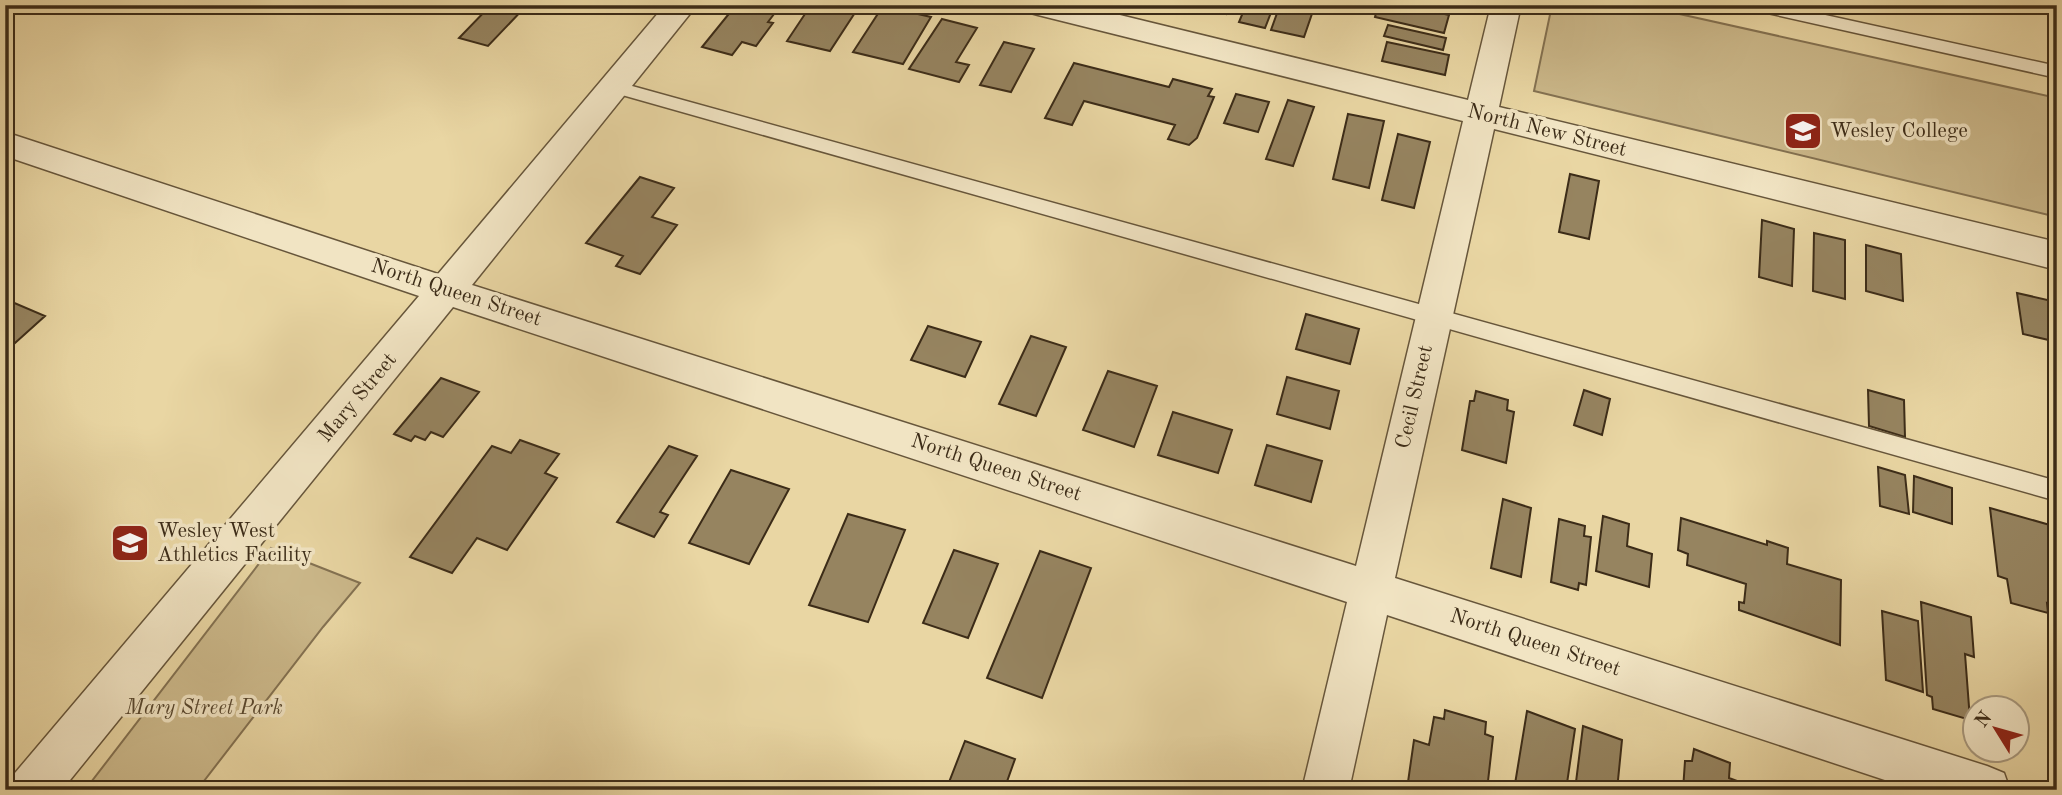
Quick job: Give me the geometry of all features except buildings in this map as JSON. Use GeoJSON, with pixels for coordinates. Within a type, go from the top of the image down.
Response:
{"type":"FeatureCollection","features":[{"type":"Feature","properties":{"kind":"street","name":"Mary Street"},"geometry":{"type":"LineString","coordinates":[[32,790],[682,5]]}},
{"type":"Feature","properties":{"kind":"street","name":"North New Street"},"geometry":{"type":"LineString","coordinates":[[1038,5],[2057,256]]}},
{"type":"Feature","properties":{"kind":"street","name":"Cecil Street"},"geometry":{"type":"LineString","coordinates":[[1325,790],[1506,5]]}},
{"type":"Feature","properties":{"kind":"street","name":"North Queen Street"},"geometry":{"type":"LineString","coordinates":[[5,144],[447,291],[1987,790]]}},
{"type":"Feature","properties":{"kind":"lane"},"geometry":{"type":"LineString","coordinates":[[1754,5],[2057,72]]}},
{"type":"Feature","properties":{"kind":"lane"},"geometry":{"type":"LineString","coordinates":[[614,87],[2057,491]]}},
{"type":"Feature","properties":{"kind":"green space"},"geometry":{"type":"Polygon","coordinates":[[[1552,5],[1639,5],[2057,98],[2057,217],[1534,91],[1552,5]]]}},
{"type":"Feature","properties":{"kind":"green space","name":"Mary Street Park"},"geometry":{"type":"Polygon","coordinates":[[[271,548],[360,583],[197,790],[85,790],[271,548]]]}},
{"type":"Feature","properties":{"kind":"place","name":"Wesley College"},"geometry":{"type":"Point","coordinates":[1803,131]}},
{"type":"Feature","properties":{"kind":"place","name":"Wesley West Athletics Facility"},"geometry":{"type":"Point","coordinates":[130,543]}}]}
